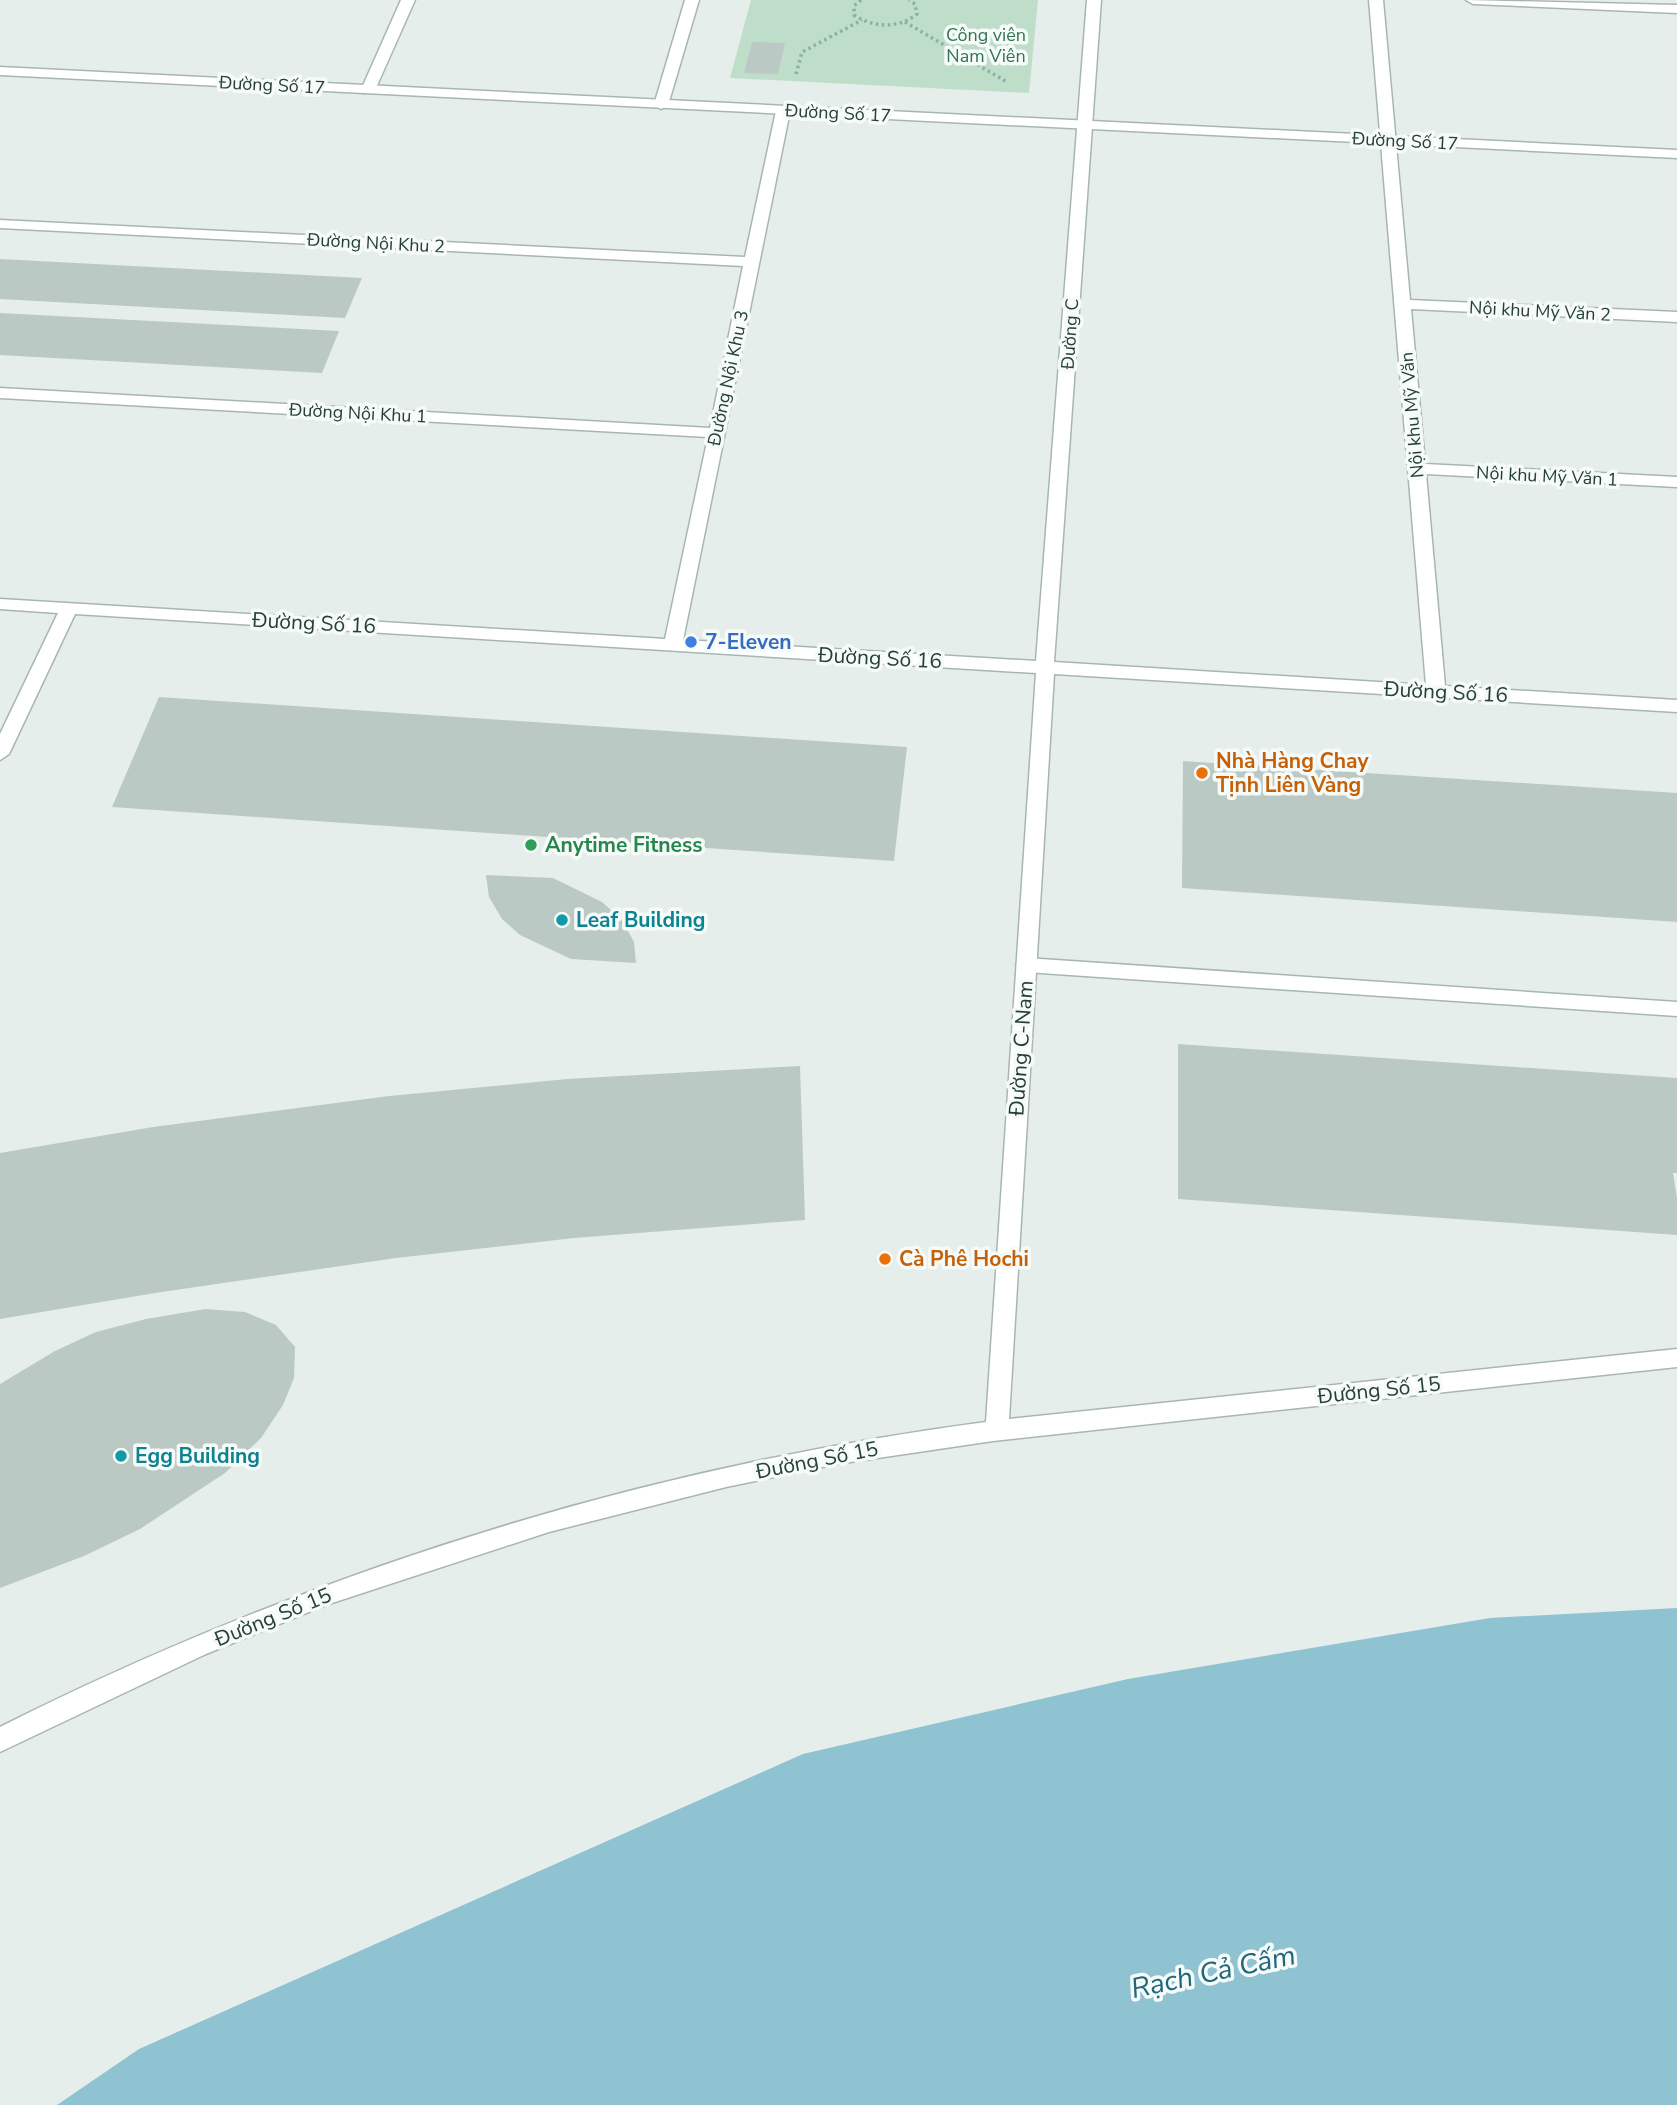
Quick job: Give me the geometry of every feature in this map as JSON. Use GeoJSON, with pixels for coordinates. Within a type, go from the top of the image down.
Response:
{"type":"FeatureCollection","features":[{"type":"Feature","properties":{"kind":"street"},"geometry":{"type":"LineString","coordinates":[[368,90],[408,0]]}},
{"type":"Feature","properties":{"kind":"street"},"geometry":{"type":"LineString","coordinates":[[662,105],[692,0]]}},
{"type":"Feature","properties":{"kind":"street","name":"Đường C"},"geometry":{"type":"LineString","coordinates":[[1045,667],[1094,0]]}},
{"type":"Feature","properties":{"kind":"street","name":"Nội khu Mỹ Văn"},"geometry":{"type":"LineString","coordinates":[[1376,0],[1436,691]]}},
{"type":"Feature","properties":{"kind":"street"},"geometry":{"type":"LineString","coordinates":[[1474,0],[1677,9]]}},
{"type":"Feature","properties":{"kind":"street","name":"Đường Số 17"},"geometry":{"type":"LineString","coordinates":[[0,71],[1677,154]]}},
{"type":"Feature","properties":{"kind":"street","name":"Đường Nội Khu 3"},"geometry":{"type":"LineString","coordinates":[[673,645],[783,111]]}},
{"type":"Feature","properties":{"kind":"street","name":"Đường Nội Khu 2"},"geometry":{"type":"LineString","coordinates":[[0,224],[752,262]]}},
{"type":"Feature","properties":{"kind":"street","name":"Nội khu Mỹ Văn 2"},"geometry":{"type":"LineString","coordinates":[[1402,304],[1677,317]]}},
{"type":"Feature","properties":{"kind":"street","name":"Đường Nội Khu 1"},"geometry":{"type":"LineString","coordinates":[[0,393],[717,433]]}},
{"type":"Feature","properties":{"kind":"street","name":"Nội khu Mỹ Văn 1"},"geometry":{"type":"LineString","coordinates":[[1417,469],[1677,482]]}},
{"type":"Feature","properties":{"kind":"street","name":"Đường Số 16"},"geometry":{"type":"LineString","coordinates":[[0,604],[1677,706]]}},
{"type":"Feature","properties":{"kind":"street"},"geometry":{"type":"LineString","coordinates":[[0,754],[69,608]]}},
{"type":"Feature","properties":{"kind":"street","name":"Đường C-Nam"},"geometry":{"type":"LineString","coordinates":[[997,1429],[1045,667]]}},
{"type":"Feature","properties":{"kind":"street"},"geometry":{"type":"LineString","coordinates":[[1027,964],[1677,1009]]}},
{"type":"Feature","properties":{"kind":"street","name":"Đường Số 15"},"geometry":{"type":"LineString","coordinates":[[0,1740],[92,1694],[200,1646],[314,1599],[433,1557],[566,1517],[787,1464],[997,1429],[1677,1358]]}},
{"type":"Feature","properties":{"kind":"path"},"geometry":{"type":"LineString","coordinates":[[861,0],[853,10],[862,20],[885,25],[905,22],[917,14],[918,9],[909,0]]}},
{"type":"Feature","properties":{"kind":"path"},"geometry":{"type":"LineString","coordinates":[[793,85],[802,52],[862,20]]}},
{"type":"Feature","properties":{"kind":"path"},"geometry":{"type":"LineString","coordinates":[[905,22],[1009,83]]}},
{"type":"Feature","properties":{"kind":"green space","name":"Công viên Nam Viên"},"geometry":{"type":"Polygon","coordinates":[[[751,0],[1038,0],[1029,93],[730,78],[751,0]]]}},
{"type":"Feature","properties":{"kind":"water","name":"Rạch Cả Cấm"},"geometry":{"type":"Polygon","coordinates":[[[1677,1608],[1677,2105],[57,2105],[139,2049],[803,1754],[1128,1679],[1490,1618],[1677,1608]]]}},
{"type":"Feature","properties":{"kind":"building"},"geometry":{"type":"Polygon","coordinates":[[[752,42],[785,43],[778,74],[744,73],[752,42]]]}},
{"type":"Feature","properties":{"kind":"building"},"geometry":{"type":"Polygon","coordinates":[[[0,259],[362,278],[345,318],[0,299],[0,259]]]}},
{"type":"Feature","properties":{"kind":"building"},"geometry":{"type":"Polygon","coordinates":[[[0,313],[339,331],[322,373],[0,355],[0,313]]]}},
{"type":"Feature","properties":{"kind":"building"},"geometry":{"type":"Polygon","coordinates":[[[159,697],[907,747],[894,861],[112,807],[159,697]]]}},
{"type":"Feature","properties":{"kind":"building"},"geometry":{"type":"Polygon","coordinates":[[[1183,761],[1677,793],[1677,922],[1182,888],[1183,761]]]}},
{"type":"Feature","properties":{"kind":"building","name":"Leaf Building"},"geometry":{"type":"Polygon","coordinates":[[[486,875],[553,878],[602,902],[622,920],[634,942],[636,963],[571,959],[520,935],[502,919],[489,897],[486,875]]]}},
{"type":"Feature","properties":{"kind":"building"},"geometry":{"type":"Polygon","coordinates":[[[1178,1044],[1677,1078],[1677,1173],[1673,1173],[1677,1198],[1677,1235],[1178,1199],[1178,1044]]]}},
{"type":"Feature","properties":{"kind":"building"},"geometry":{"type":"Polygon","coordinates":[[[800,1066],[805,1220],[574,1238],[396,1258],[0,1319],[0,1153],[153,1127],[389,1096],[567,1079],[800,1066]]]}},
{"type":"Feature","properties":{"kind":"building","name":"Egg Building"},"geometry":{"type":"Polygon","coordinates":[[[205,1309],[245,1312],[276,1325],[295,1347],[294,1378],[283,1405],[261,1438],[225,1473],[140,1529],[84,1556],[0,1588],[0,1384],[55,1351],[96,1332],[146,1319],[205,1309]]]}},
{"type":"Feature","properties":{"kind":"place","name":"7-Eleven"},"geometry":{"type":"Point","coordinates":[691,642]}},
{"type":"Feature","properties":{"kind":"place","name":"Nhà Hàng Chay Tịnh Liên Vàng"},"geometry":{"type":"Point","coordinates":[1202,773]}},
{"type":"Feature","properties":{"kind":"place","name":"Anytime Fitness"},"geometry":{"type":"Point","coordinates":[531,845]}},
{"type":"Feature","properties":{"kind":"place","name":"Leaf Building"},"geometry":{"type":"Point","coordinates":[562,920]}},
{"type":"Feature","properties":{"kind":"place","name":"Cà Phê Hochi"},"geometry":{"type":"Point","coordinates":[885,1259]}},
{"type":"Feature","properties":{"kind":"place","name":"Egg Building"},"geometry":{"type":"Point","coordinates":[121,1456]}}]}
